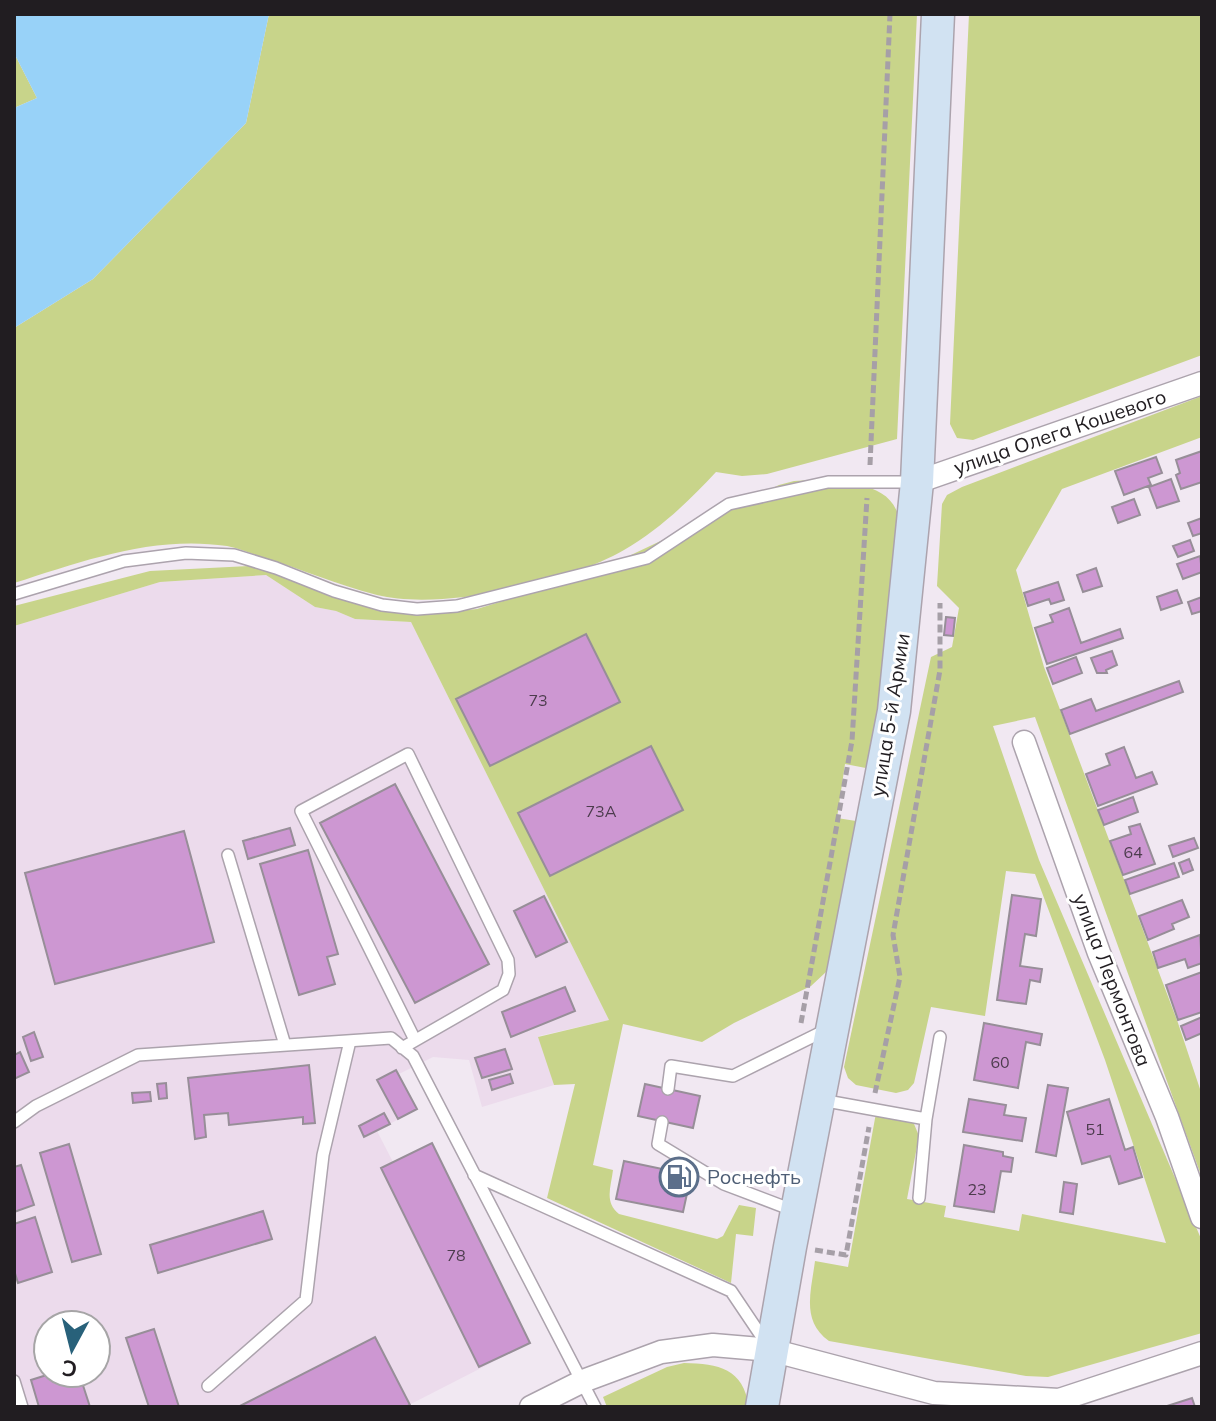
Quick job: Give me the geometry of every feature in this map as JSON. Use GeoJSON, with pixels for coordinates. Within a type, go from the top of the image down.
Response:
{"type":"FeatureCollection","features":[{"type":"Feature","properties":{"kind":"street","name":"улица 5-й Армии"},"geometry":{"type":"LineString","coordinates":[[762,1407],[894,711],[917,482],[938,14]]}},
{"type":"Feature","properties":{"kind":"street","name":"улица Олега Кошевого"},"geometry":{"type":"LineString","coordinates":[[917,482],[1202,383]]}},
{"type":"Feature","properties":{"kind":"street","name":"улица Лермонтова"},"geometry":{"type":"LineString","coordinates":[[1024,742],[1099,953],[1167,1117],[1202,1217]]}},
{"type":"Feature","properties":{"kind":"street"},"geometry":{"type":"LineString","coordinates":[[531,1407],[583,1381],[661,1352],[713,1345],[771,1350],[936,1400],[1059,1400],[1202,1353]]}},
{"type":"Feature","properties":{"kind":"lane"},"geometry":{"type":"LineString","coordinates":[[14,594],[124,561],[186,553],[234,555],[382,605],[417,609],[457,606],[647,558],[729,504],[828,482],[917,482]]}},
{"type":"Feature","properties":{"kind":"lane"},"geometry":{"type":"LineString","coordinates":[[402,1048],[503,990],[509,974],[508,960],[408,754],[301,811],[415,1040]]}},
{"type":"Feature","properties":{"kind":"lane"},"geometry":{"type":"LineString","coordinates":[[228,855],[285,1045]]}},
{"type":"Feature","properties":{"kind":"lane"},"geometry":{"type":"LineString","coordinates":[[668,1089],[671,1066],[733,1076],[832,1027]]}},
{"type":"Feature","properties":{"kind":"lane"},"geometry":{"type":"LineString","coordinates":[[919,1198],[926,1119],[940,1037]]}},
{"type":"Feature","properties":{"kind":"lane"},"geometry":{"type":"LineString","coordinates":[[14,1122],[36,1106],[138,1055],[391,1038],[413,1056],[595,1407]]}},
{"type":"Feature","properties":{"kind":"lane"},"geometry":{"type":"LineString","coordinates":[[208,1386],[306,1300],[323,1155],[350,1041]]}},
{"type":"Feature","properties":{"kind":"lane"},"geometry":{"type":"LineString","coordinates":[[818,1100],[926,1119]]}},
{"type":"Feature","properties":{"kind":"lane"},"geometry":{"type":"LineString","coordinates":[[662,1122],[658,1144],[724,1184],[797,1212]]}},
{"type":"Feature","properties":{"kind":"lane"},"geometry":{"type":"LineString","coordinates":[[474,1175],[731,1291],[771,1350]]}},
{"type":"Feature","properties":{"kind":"lane"},"geometry":{"type":"LineString","coordinates":[[14,1381],[22,1407]]}},
{"type":"Feature","properties":{"kind":"path"},"geometry":{"type":"LineString","coordinates":[[869,478],[890,14]]}},
{"type":"Feature","properties":{"kind":"path"},"geometry":{"type":"LineString","coordinates":[[798,1044],[852,741],[868,493]]}},
{"type":"Feature","properties":{"kind":"path"},"geometry":{"type":"LineString","coordinates":[[790,1247],[846,1255],[900,977],[893,935],[940,670],[940,603]]}},
{"type":"Feature","properties":{"kind":"shaded area"},"geometry":{"type":"Polygon","coordinates":[[[266,575],[315,607],[355,619],[411,622],[609,1020],[539,1036],[554,1085],[482,1107],[469,1060],[433,1057],[399,1074],[417,1109],[377,1131],[393,1162],[530,1343],[405,1407],[14,1407],[14,626],[160,582],[266,575]]]}},
{"type":"Feature","properties":{"kind":"green space"},"geometry":{"type":"Polygon","coordinates":[[[269,14],[917,14],[897,439],[767,474],[742,476],[716,472],[673,514],[624,550],[570,573],[503,591],[435,599],[377,595],[236,548],[199,544],[172,544],[119,552],[14,583],[14,328],[93,279],[246,123],[269,14]]]}},
{"type":"Feature","properties":{"kind":"green space"},"geometry":{"type":"Polygon","coordinates":[[[969,14],[1202,14],[1202,355],[973,440],[957,438],[950,424],[969,14]]]}},
{"type":"Feature","properties":{"kind":"green space"},"geometry":{"type":"Polygon","coordinates":[[[14,53],[37,98],[14,108],[14,53]]]}},
{"type":"Feature","properties":{"kind":"green space"},"geometry":{"type":"Polygon","coordinates":[[[1202,396],[1202,437],[1062,489],[1016,570],[1044,667],[1178,1023],[1202,1095],[1202,1178],[1035,717],[993,726],[1039,860],[1202,1241],[1202,1333],[1048,1377],[1026,1376],[829,1341],[820,1333],[811,1315],[810,1295],[815,1261],[848,1267],[876,1113],[912,1119],[919,1136],[907,1199],[946,1206],[944,1217],[1019,1231],[1022,1214],[1166,1243],[1105,1060],[1035,874],[1006,871],[985,1016],[931,1007],[914,1083],[908,1090],[896,1093],[856,1085],[848,1078],[844,1067],[931,657],[952,647],[959,608],[937,586],[942,504],[947,495],[962,487],[1202,396]]]}},
{"type":"Feature","properties":{"kind":"green space"},"geometry":{"type":"Polygon","coordinates":[[[812,480],[876,490],[894,506],[899,518],[871,769],[845,764],[837,818],[856,821],[830,961],[826,972],[811,986],[702,1042],[623,1024],[593,1165],[613,1170],[610,1199],[619,1214],[717,1239],[723,1236],[739,1205],[756,1208],[753,1236],[736,1234],[731,1283],[547,1198],[575,1084],[554,1085],[538,1037],[609,1020],[411,622],[355,619],[315,607],[266,575],[160,582],[14,626],[14,606],[150,571],[249,566],[274,571],[329,596],[395,611],[418,615],[477,609],[595,572],[779,485],[812,480]]]}},
{"type":"Feature","properties":{"kind":"green space"},"geometry":{"type":"Polygon","coordinates":[[[684,1363],[718,1367],[735,1376],[746,1394],[749,1407],[607,1407],[603,1397],[667,1367],[684,1363]]]}},
{"type":"Feature","properties":{"kind":"water"},"geometry":{"type":"Polygon","coordinates":[[[14,14],[269,14],[246,123],[93,279],[14,328],[14,108],[37,98],[14,53],[14,14]]]}},
{"type":"Feature","properties":{"kind":"building"},"geometry":{"type":"Polygon","coordinates":[[[1202,451],[1202,482],[1181,489],[1176,475],[1180,473],[1176,460],[1202,451]]]}},
{"type":"Feature","properties":{"kind":"building"},"geometry":{"type":"Polygon","coordinates":[[[1156,457],[1162,473],[1148,478],[1151,485],[1124,495],[1115,471],[1156,457]]]}},
{"type":"Feature","properties":{"kind":"building"},"geometry":{"type":"Polygon","coordinates":[[[1171,479],[1179,501],[1157,508],[1149,487],[1171,479]]]}},
{"type":"Feature","properties":{"kind":"building"},"geometry":{"type":"Polygon","coordinates":[[[1134,499],[1140,515],[1118,523],[1112,507],[1134,499]]]}},
{"type":"Feature","properties":{"kind":"building"},"geometry":{"type":"Polygon","coordinates":[[[1202,518],[1202,533],[1193,536],[1188,523],[1202,518]]]}},
{"type":"Feature","properties":{"kind":"building"},"geometry":{"type":"Polygon","coordinates":[[[1190,540],[1194,551],[1178,557],[1173,546],[1190,540]]]}},
{"type":"Feature","properties":{"kind":"building"},"geometry":{"type":"Polygon","coordinates":[[[1200,556],[1202,572],[1183,579],[1177,564],[1200,556]]]}},
{"type":"Feature","properties":{"kind":"building"},"geometry":{"type":"Polygon","coordinates":[[[1096,568],[1102,586],[1083,592],[1077,575],[1096,568]]]}},
{"type":"Feature","properties":{"kind":"building"},"geometry":{"type":"Polygon","coordinates":[[[1058,582],[1064,600],[1051,604],[1049,599],[1028,606],[1024,593],[1058,582]]]}},
{"type":"Feature","properties":{"kind":"building"},"geometry":{"type":"Polygon","coordinates":[[[1177,590],[1182,603],[1161,610],[1157,597],[1177,590]]]}},
{"type":"Feature","properties":{"kind":"building"},"geometry":{"type":"Polygon","coordinates":[[[1202,597],[1202,611],[1192,614],[1188,602],[1202,597]]]}},
{"type":"Feature","properties":{"kind":"building"},"geometry":{"type":"Polygon","coordinates":[[[1069,608],[1081,643],[1120,629],[1123,638],[1047,664],[1035,628],[1053,622],[1050,615],[1069,608]]]}},
{"type":"Feature","properties":{"kind":"building"},"geometry":{"type":"Polygon","coordinates":[[[946,617],[955,618],[953,636],[944,635],[946,617]]]}},
{"type":"Feature","properties":{"kind":"building"},"geometry":{"type":"Polygon","coordinates":[[[586,634],[620,702],[490,766],[456,699],[586,634]]]}},
{"type":"Feature","properties":{"kind":"building"},"geometry":{"type":"Polygon","coordinates":[[[1112,651],[1117,665],[1106,670],[1107,673],[1097,673],[1091,658],[1112,651]]]}},
{"type":"Feature","properties":{"kind":"building"},"geometry":{"type":"Polygon","coordinates":[[[1076,657],[1082,673],[1053,684],[1047,668],[1076,657]]]}},
{"type":"Feature","properties":{"kind":"building"},"geometry":{"type":"Polygon","coordinates":[[[1179,681],[1183,692],[1070,734],[1061,710],[1091,699],[1096,711],[1179,681]]]}},
{"type":"Feature","properties":{"kind":"building"},"geometry":{"type":"Polygon","coordinates":[[[651,746],[683,810],[550,876],[518,813],[651,746]]]}},
{"type":"Feature","properties":{"kind":"building"},"geometry":{"type":"Polygon","coordinates":[[[1124,747],[1136,778],[1152,772],[1157,784],[1098,806],[1086,774],[1110,765],[1106,754],[1124,747]]]}},
{"type":"Feature","properties":{"kind":"building"},"geometry":{"type":"Polygon","coordinates":[[[395,784],[489,964],[415,1003],[320,823],[395,784]]]}},
{"type":"Feature","properties":{"kind":"building"},"geometry":{"type":"Polygon","coordinates":[[[1133,797],[1138,812],[1104,825],[1098,810],[1133,797]]]}},
{"type":"Feature","properties":{"kind":"building"},"geometry":{"type":"Polygon","coordinates":[[[1140,824],[1155,864],[1123,875],[1110,841],[1131,834],[1129,827],[1140,824]]]}},
{"type":"Feature","properties":{"kind":"building"},"geometry":{"type":"Polygon","coordinates":[[[290,828],[295,845],[248,859],[243,841],[290,828]]]}},
{"type":"Feature","properties":{"kind":"building"},"geometry":{"type":"Polygon","coordinates":[[[184,831],[214,942],[55,984],[25,873],[184,831]]]}},
{"type":"Feature","properties":{"kind":"building"},"geometry":{"type":"Polygon","coordinates":[[[1194,838],[1198,848],[1173,857],[1169,846],[1194,838]]]}},
{"type":"Feature","properties":{"kind":"building"},"geometry":{"type":"Polygon","coordinates":[[[308,850],[338,954],[327,957],[335,984],[299,995],[260,864],[308,850]]]}},
{"type":"Feature","properties":{"kind":"building"},"geometry":{"type":"Polygon","coordinates":[[[1189,859],[1193,870],[1183,874],[1179,863],[1189,859]]]}},
{"type":"Feature","properties":{"kind":"building"},"geometry":{"type":"Polygon","coordinates":[[[1174,863],[1179,877],[1130,894],[1125,880],[1174,863]]]}},
{"type":"Feature","properties":{"kind":"building"},"geometry":{"type":"Polygon","coordinates":[[[1012,895],[1041,899],[1036,936],[1025,934],[1020,966],[1042,969],[1040,982],[1030,980],[1026,1004],[997,1000],[1012,895]]]}},
{"type":"Feature","properties":{"kind":"building"},"geometry":{"type":"Polygon","coordinates":[[[544,896],[567,942],[536,957],[514,911],[544,896]]]}},
{"type":"Feature","properties":{"kind":"building"},"geometry":{"type":"Polygon","coordinates":[[[1182,900],[1189,917],[1172,924],[1174,929],[1148,940],[1139,916],[1182,900]]]}},
{"type":"Feature","properties":{"kind":"building"},"geometry":{"type":"Polygon","coordinates":[[[1200,935],[1202,963],[1188,968],[1185,959],[1158,968],[1153,952],[1200,935]]]}},
{"type":"Feature","properties":{"kind":"building"},"geometry":{"type":"Polygon","coordinates":[[[1202,972],[1202,1012],[1178,1020],[1166,985],[1202,972]]]}},
{"type":"Feature","properties":{"kind":"building"},"geometry":{"type":"Polygon","coordinates":[[[565,987],[575,1011],[511,1037],[502,1012],[565,987]]]}},
{"type":"Feature","properties":{"kind":"building"},"geometry":{"type":"Polygon","coordinates":[[[1202,1017],[1202,1033],[1186,1040],[1181,1026],[1202,1017]]]}},
{"type":"Feature","properties":{"kind":"building"},"geometry":{"type":"Polygon","coordinates":[[[984,1023],[1042,1034],[1040,1045],[1026,1042],[1018,1088],[974,1080],[984,1023]]]}},
{"type":"Feature","properties":{"kind":"building"},"geometry":{"type":"Polygon","coordinates":[[[34,1032],[43,1057],[31,1061],[23,1037],[34,1032]]]}},
{"type":"Feature","properties":{"kind":"building"},"geometry":{"type":"Polygon","coordinates":[[[505,1049],[512,1069],[482,1078],[475,1058],[505,1049]]]}},
{"type":"Feature","properties":{"kind":"building"},"geometry":{"type":"Polygon","coordinates":[[[20,1052],[29,1072],[14,1079],[14,1055],[20,1052]]]}},
{"type":"Feature","properties":{"kind":"building"},"geometry":{"type":"Polygon","coordinates":[[[309,1065],[315,1123],[303,1124],[303,1117],[229,1125],[228,1113],[204,1115],[206,1137],[195,1139],[188,1078],[309,1065]]]}},
{"type":"Feature","properties":{"kind":"building"},"geometry":{"type":"Polygon","coordinates":[[[396,1070],[417,1109],[398,1119],[377,1080],[396,1070]]]}},
{"type":"Feature","properties":{"kind":"building"},"geometry":{"type":"Polygon","coordinates":[[[510,1074],[513,1083],[492,1090],[489,1080],[510,1074]]]}},
{"type":"Feature","properties":{"kind":"building"},"geometry":{"type":"Polygon","coordinates":[[[166,1083],[167,1098],[159,1099],[157,1084],[166,1083]]]}},
{"type":"Feature","properties":{"kind":"building"},"geometry":{"type":"Polygon","coordinates":[[[645,1084],[700,1096],[693,1128],[638,1116],[645,1084]]]}},
{"type":"Feature","properties":{"kind":"building"},"geometry":{"type":"Polygon","coordinates":[[[1048,1085],[1068,1088],[1056,1156],[1036,1152],[1048,1085]]]}},
{"type":"Feature","properties":{"kind":"building"},"geometry":{"type":"Polygon","coordinates":[[[150,1092],[151,1101],[133,1103],[132,1093],[150,1092]]]}},
{"type":"Feature","properties":{"kind":"building"},"geometry":{"type":"Polygon","coordinates":[[[969,1099],[1006,1105],[1004,1115],[1026,1118],[1022,1141],[963,1132],[969,1099]]]}},
{"type":"Feature","properties":{"kind":"building"},"geometry":{"type":"Polygon","coordinates":[[[1109,1099],[1125,1150],[1133,1147],[1142,1177],[1119,1184],[1110,1156],[1082,1164],[1067,1112],[1109,1099]]]}},
{"type":"Feature","properties":{"kind":"building"},"geometry":{"type":"Polygon","coordinates":[[[384,1113],[390,1124],[364,1137],[359,1126],[384,1113]]]}},
{"type":"Feature","properties":{"kind":"building"},"geometry":{"type":"Polygon","coordinates":[[[432,1143],[530,1343],[479,1367],[381,1168],[432,1143]]]}},
{"type":"Feature","properties":{"kind":"building"},"geometry":{"type":"Polygon","coordinates":[[[69,1144],[101,1254],[72,1262],[40,1153],[69,1144]]]}},
{"type":"Feature","properties":{"kind":"building"},"geometry":{"type":"Polygon","coordinates":[[[964,1145],[1003,1152],[1003,1156],[1013,1158],[1011,1172],[1001,1171],[994,1212],[954,1206],[964,1145]]]}},
{"type":"Feature","properties":{"kind":"building"},"geometry":{"type":"Polygon","coordinates":[[[624,1161],[691,1175],[683,1212],[616,1199],[624,1161]]]}},
{"type":"Feature","properties":{"kind":"building"},"geometry":{"type":"Polygon","coordinates":[[[21,1165],[34,1205],[14,1212],[14,1167],[21,1165]]]}},
{"type":"Feature","properties":{"kind":"building"},"geometry":{"type":"Polygon","coordinates":[[[1064,1182],[1077,1184],[1073,1214],[1060,1212],[1064,1182]]]}},
{"type":"Feature","properties":{"kind":"building"},"geometry":{"type":"Polygon","coordinates":[[[263,1211],[272,1239],[158,1273],[150,1245],[263,1211]]]}},
{"type":"Feature","properties":{"kind":"building"},"geometry":{"type":"Polygon","coordinates":[[[35,1217],[52,1272],[18,1283],[14,1270],[14,1224],[35,1217]]]}},
{"type":"Feature","properties":{"kind":"building"},"geometry":{"type":"Polygon","coordinates":[[[154,1329],[179,1407],[149,1407],[126,1338],[154,1329]]]}},
{"type":"Feature","properties":{"kind":"building"},"geometry":{"type":"Polygon","coordinates":[[[375,1337],[410,1405],[238,1407],[375,1337]]]}},
{"type":"Feature","properties":{"kind":"building"},"geometry":{"type":"Polygon","coordinates":[[[34,1389],[84,1389],[90,1407],[39,1407],[34,1389]]]}},
{"type":"Feature","properties":{"kind":"building"},"geometry":{"type":"Polygon","coordinates":[[[1192,1398],[1195,1407],[1164,1407],[1192,1398]]]}},
{"type":"Feature","properties":{"kind":"place","name":"Роснефть"},"geometry":{"type":"Point","coordinates":[679,1177]}}]}
